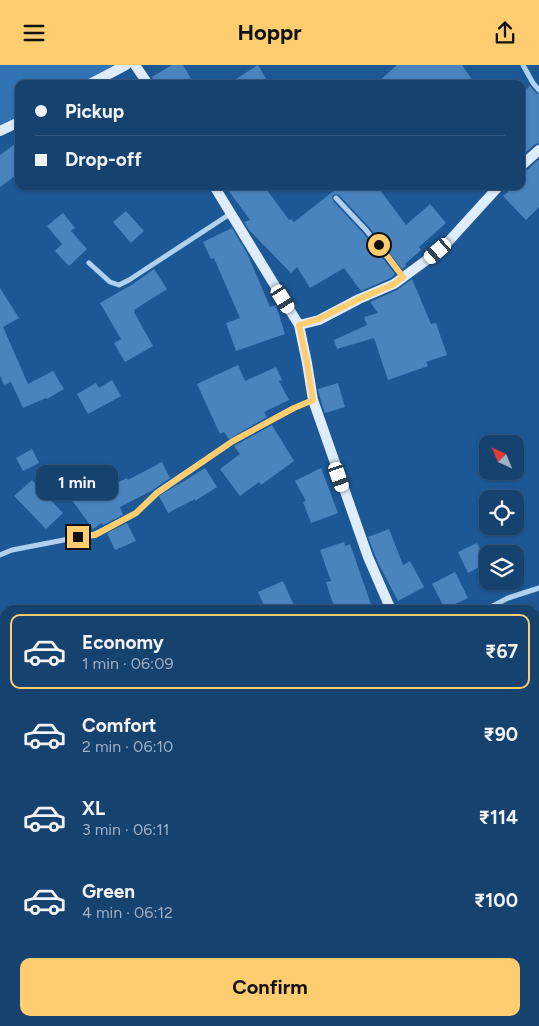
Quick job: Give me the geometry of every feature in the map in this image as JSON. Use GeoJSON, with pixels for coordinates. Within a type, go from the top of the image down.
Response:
{"type":"FeatureCollection","features":[{"type":"Feature","properties":{"kind":"street"},"geometry":{"type":"LineString","coordinates":[[98,80],[126,65]]}},
{"type":"Feature","properties":{"kind":"street"},"geometry":{"type":"LineString","coordinates":[[135,65],[145,80]]}},
{"type":"Feature","properties":{"kind":"street"},"geometry":{"type":"LineString","coordinates":[[523,65],[539,90]]}},
{"type":"Feature","properties":{"kind":"street"},"geometry":{"type":"LineString","coordinates":[[0,131],[15,123]]}},
{"type":"Feature","properties":{"kind":"street"},"geometry":{"type":"LineString","coordinates":[[525,162],[539,149]]}},
{"type":"Feature","properties":{"kind":"street"},"geometry":{"type":"LineString","coordinates":[[216,190],[299,325],[313,400],[368,557],[389,605]]}},
{"type":"Feature","properties":{"kind":"street"},"geometry":{"type":"LineString","coordinates":[[299,325],[319,319],[394,284],[448,242],[495,190]]}},
{"type":"Feature","properties":{"kind":"street"},"geometry":{"type":"LineString","coordinates":[[336,198],[366,230],[403,277]]}},
{"type":"Feature","properties":{"kind":"street"},"geometry":{"type":"LineString","coordinates":[[89,263],[110,282],[118,285],[129,280],[230,214]]}},
{"type":"Feature","properties":{"kind":"street"},"geometry":{"type":"LineString","coordinates":[[0,555],[12,550],[95,535],[136,513],[157,493],[233,441],[294,408],[313,400]]}},
{"type":"Feature","properties":{"kind":"street"},"geometry":{"type":"LineString","coordinates":[[494,605],[508,598],[539,588]]}},
{"type":"Feature","properties":{"kind":"shaded area"},"geometry":{"type":"Polygon","coordinates":[[[0,65],[126,65],[98,80],[15,80],[15,124],[0,132],[0,65]]]}},
{"type":"Feature","properties":{"kind":"building"},"geometry":{"type":"Polygon","coordinates":[[[172,65],[183,65],[192,80],[153,80],[152,77],[172,65]]]}},
{"type":"Feature","properties":{"kind":"building"},"geometry":{"type":"Polygon","coordinates":[[[258,65],[267,80],[234,80],[258,65]]]}},
{"type":"Feature","properties":{"kind":"building"},"geometry":{"type":"Polygon","coordinates":[[[397,65],[462,65],[472,80],[380,80],[397,65]]]}},
{"type":"Feature","properties":{"kind":"building"},"geometry":{"type":"Polygon","coordinates":[[[530,86],[539,94],[539,143],[525,153],[525,90],[530,86]]]}},
{"type":"Feature","properties":{"kind":"building"},"geometry":{"type":"Polygon","coordinates":[[[15,144],[15,176],[0,187],[0,155],[15,144]]]}},
{"type":"Feature","properties":{"kind":"building"},"geometry":{"type":"Polygon","coordinates":[[[539,159],[539,207],[526,220],[503,196],[510,190],[525,190],[526,171],[539,159]]]}},
{"type":"Feature","properties":{"kind":"building"},"geometry":{"type":"Polygon","coordinates":[[[228,190],[267,190],[289,220],[291,219],[294,222],[335,190],[380,190],[406,225],[430,204],[446,223],[419,247],[421,250],[402,269],[369,227],[339,195],[335,194],[332,197],[333,201],[363,233],[395,274],[391,278],[361,291],[344,268],[310,288],[297,267],[291,273],[249,230],[244,222],[250,220],[228,190]]]}},
{"type":"Feature","properties":{"kind":"building"},"geometry":{"type":"Polygon","coordinates":[[[126,211],[144,231],[131,243],[113,222],[126,211]]]}},
{"type":"Feature","properties":{"kind":"building"},"geometry":{"type":"Polygon","coordinates":[[[63,213],[75,228],[71,231],[87,249],[69,266],[55,251],[62,244],[47,226],[63,213]]]}},
{"type":"Feature","properties":{"kind":"building"},"geometry":{"type":"Polygon","coordinates":[[[232,228],[247,253],[270,307],[276,305],[285,334],[236,351],[226,323],[240,318],[214,258],[211,259],[203,242],[232,228]]]}},
{"type":"Feature","properties":{"kind":"building"},"geometry":{"type":"Polygon","coordinates":[[[154,269],[167,289],[134,310],[153,346],[125,362],[114,343],[121,339],[100,303],[133,284],[154,269]]]}},
{"type":"Feature","properties":{"kind":"building"},"geometry":{"type":"Polygon","coordinates":[[[412,279],[431,324],[436,323],[447,355],[426,362],[428,366],[388,380],[374,338],[337,349],[334,340],[367,325],[364,317],[378,313],[370,302],[397,290],[412,279]]]}},
{"type":"Feature","properties":{"kind":"building"},"geometry":{"type":"Polygon","coordinates":[[[0,288],[19,318],[3,327],[28,384],[53,371],[64,389],[47,399],[23,408],[11,382],[4,385],[0,375],[0,288]]]}},
{"type":"Feature","properties":{"kind":"building"},"geometry":{"type":"Polygon","coordinates":[[[238,365],[245,381],[276,367],[282,380],[279,381],[289,400],[264,412],[267,417],[229,439],[224,432],[220,434],[197,384],[238,365]]]}},
{"type":"Feature","properties":{"kind":"building"},"geometry":{"type":"Polygon","coordinates":[[[112,380],[121,396],[88,414],[77,394],[96,383],[99,388],[112,380]]]}},
{"type":"Feature","properties":{"kind":"building"},"geometry":{"type":"Polygon","coordinates":[[[338,383],[345,407],[325,413],[318,389],[338,383]]]}},
{"type":"Feature","properties":{"kind":"building"},"geometry":{"type":"Polygon","coordinates":[[[272,425],[294,461],[261,485],[259,482],[240,496],[220,469],[240,454],[234,446],[272,425]]]}},
{"type":"Feature","properties":{"kind":"building"},"geometry":{"type":"Polygon","coordinates":[[[32,449],[39,463],[23,471],[16,458],[32,449]]]}},
{"type":"Feature","properties":{"kind":"building"},"geometry":{"type":"Polygon","coordinates":[[[162,462],[170,478],[153,490],[120,507],[123,515],[103,525],[102,523],[93,529],[71,499],[94,482],[101,491],[127,478],[128,480],[162,462]]]}},
{"type":"Feature","properties":{"kind":"building"},"geometry":{"type":"Polygon","coordinates":[[[205,468],[217,487],[195,501],[195,499],[168,513],[159,496],[205,468]]]}},
{"type":"Feature","properties":{"kind":"building"},"geometry":{"type":"Polygon","coordinates":[[[321,468],[338,513],[311,523],[303,502],[306,501],[295,481],[321,468]]]}},
{"type":"Feature","properties":{"kind":"building"},"geometry":{"type":"Polygon","coordinates":[[[32,480],[63,513],[46,529],[14,496],[32,480]]]}},
{"type":"Feature","properties":{"kind":"building"},"geometry":{"type":"Polygon","coordinates":[[[127,523],[136,541],[115,550],[107,533],[127,523]]]}},
{"type":"Feature","properties":{"kind":"building"},"geometry":{"type":"Polygon","coordinates":[[[389,529],[403,565],[410,561],[424,587],[398,601],[378,563],[368,537],[389,529]]]}},
{"type":"Feature","properties":{"kind":"building"},"geometry":{"type":"Polygon","coordinates":[[[344,542],[345,546],[350,544],[371,605],[333,605],[326,582],[331,581],[320,550],[344,542]]]}},
{"type":"Feature","properties":{"kind":"building"},"geometry":{"type":"Polygon","coordinates":[[[477,543],[479,547],[479,567],[468,573],[458,552],[477,543]]]}},
{"type":"Feature","properties":{"kind":"building"},"geometry":{"type":"Polygon","coordinates":[[[455,572],[468,598],[453,605],[443,605],[432,584],[455,572]]]}},
{"type":"Feature","properties":{"kind":"building"},"geometry":{"type":"Polygon","coordinates":[[[283,581],[294,605],[264,605],[258,592],[283,581]]]}},
{"type":"Feature","properties":{"kind":"route"},"geometry":{"type":"LineString","coordinates":[[78,537],[95,535],[136,513],[157,493],[233,441],[294,408],[313,400],[299,325],[319,319],[394,284],[403,277],[379,245]]}}]}
